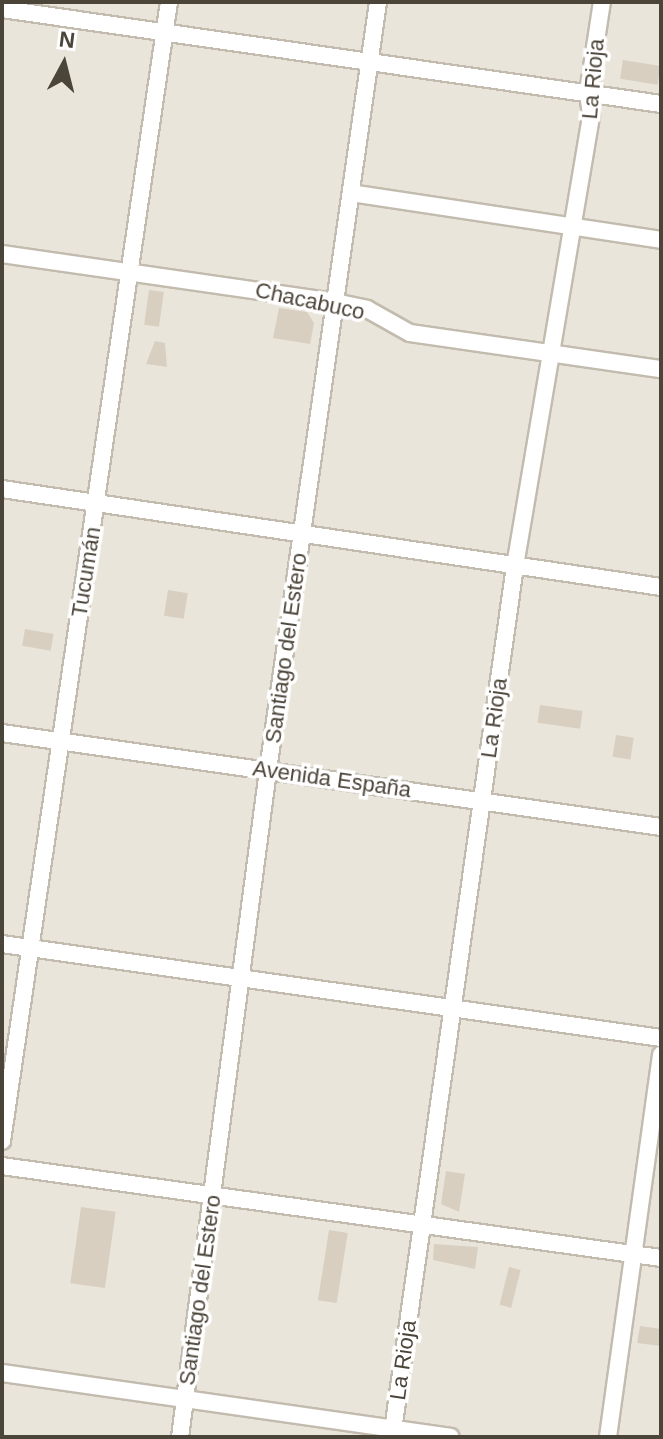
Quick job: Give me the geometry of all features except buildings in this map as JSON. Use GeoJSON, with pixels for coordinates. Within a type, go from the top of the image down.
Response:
{"type":"FeatureCollection","features":[{"type":"Feature","properties":{"kind":"street","name":"Tucumán"},"geometry":{"type":"LineString","coordinates":[[2,1141],[169,2]]}},
{"type":"Feature","properties":{"kind":"street","name":"Santiago del Estero"},"geometry":{"type":"LineString","coordinates":[[180,1437],[268,770],[378,2]]}},
{"type":"Feature","properties":{"kind":"street","name":"La Rioja"},"geometry":{"type":"LineString","coordinates":[[392,1433],[515,566],[591,115],[588,93],[602,2]]}},
{"type":"Feature","properties":{"kind":"street"},"geometry":{"type":"LineString","coordinates":[[2,9],[661,104]]}},
{"type":"Feature","properties":{"kind":"street"},"geometry":{"type":"LineString","coordinates":[[351,193],[661,240]]}},
{"type":"Feature","properties":{"kind":"street","name":"Chacabuco"},"geometry":{"type":"LineString","coordinates":[[2,254],[130,270],[335,302],[367,309],[410,333],[661,369]]}},
{"type":"Feature","properties":{"kind":"street"},"geometry":{"type":"LineString","coordinates":[[2,489],[661,587]]}},
{"type":"Feature","properties":{"kind":"street","name":"Avenida España"},"geometry":{"type":"LineString","coordinates":[[2,733],[661,827]]}},
{"type":"Feature","properties":{"kind":"street"},"geometry":{"type":"LineString","coordinates":[[2,944],[661,1038]]}},
{"type":"Feature","properties":{"kind":"street"},"geometry":{"type":"LineString","coordinates":[[608,1437],[661,1055]]}},
{"type":"Feature","properties":{"kind":"street"},"geometry":{"type":"LineString","coordinates":[[2,1166],[661,1258]]}},
{"type":"Feature","properties":{"kind":"street"},"geometry":{"type":"LineString","coordinates":[[2,1373],[392,1433],[450,1437]]}},
{"type":"Feature","properties":{"kind":"shaded area"},"geometry":{"type":"Polygon","coordinates":[[[2,2],[661,2],[661,1437],[2,1437],[2,2]]]}}]}
